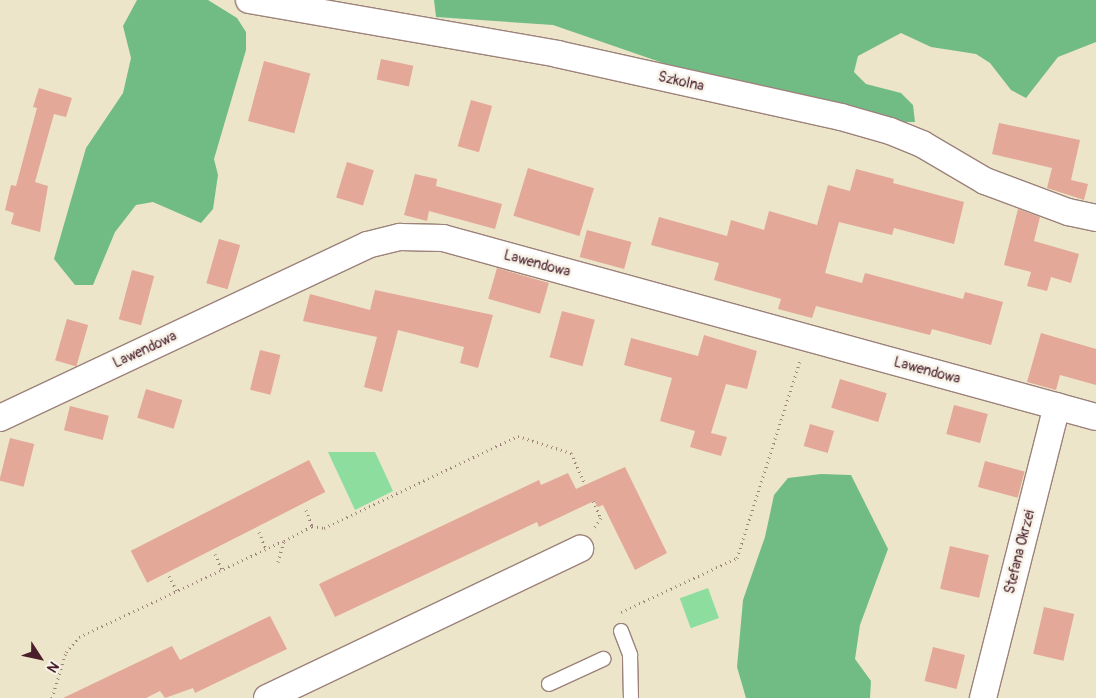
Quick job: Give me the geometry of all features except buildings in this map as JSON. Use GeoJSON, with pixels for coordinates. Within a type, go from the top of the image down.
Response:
{"type":"FeatureCollection","features":[{"type":"Feature","properties":{"kind":"street","name":"Szkolna"},"geometry":{"type":"LineString","coordinates":[[249,0],[557,54],[841,117],[890,130],[922,144],[985,181],[1068,212],[1096,218]]}},
{"type":"Feature","properties":{"kind":"street","name":"Lawendowa"},"geometry":{"type":"LineString","coordinates":[[0,418],[367,245],[400,237],[443,238],[1096,417]]}},
{"type":"Feature","properties":{"kind":"street","name":"Stefana Okrzei"},"geometry":{"type":"LineString","coordinates":[[983,698],[1057,406]]}},
{"type":"Feature","properties":{"kind":"street"},"geometry":{"type":"LineString","coordinates":[[267,698],[580,549]]}},
{"type":"Feature","properties":{"kind":"lane"},"geometry":{"type":"LineString","coordinates":[[621,631],[630,655],[631,698]]}},
{"type":"Feature","properties":{"kind":"lane"},"geometry":{"type":"LineString","coordinates":[[549,684],[603,659]]}},
{"type":"Feature","properties":{"kind":"path"},"geometry":{"type":"LineString","coordinates":[[614,616],[738,558],[807,338]]}},
{"type":"Feature","properties":{"kind":"path"},"geometry":{"type":"LineString","coordinates":[[52,698],[66,652],[79,637],[312,526],[324,528],[518,436],[571,453],[585,485]]}},
{"type":"Feature","properties":{"kind":"path"},"geometry":{"type":"LineString","coordinates":[[306,510],[312,526]]}},
{"type":"Feature","properties":{"kind":"path"},"geometry":{"type":"LineString","coordinates":[[259,532],[266,549]]}},
{"type":"Feature","properties":{"kind":"path"},"geometry":{"type":"LineString","coordinates":[[278,562],[284,541]]}},
{"type":"Feature","properties":{"kind":"path"},"geometry":{"type":"LineString","coordinates":[[215,554],[222,570]]}},
{"type":"Feature","properties":{"kind":"path"},"geometry":{"type":"LineString","coordinates":[[169,576],[177,591]]}},
{"type":"Feature","properties":{"kind":"green space"},"geometry":{"type":"Polygon","coordinates":[[[137,0],[208,0],[237,18],[246,32],[246,50],[214,159],[218,175],[213,209],[201,223],[153,202],[136,205],[115,232],[93,285],[75,285],[54,259],[86,148],[123,93],[131,58],[123,26],[137,0]]]}},
{"type":"Feature","properties":{"kind":"green space"},"geometry":{"type":"Polygon","coordinates":[[[434,0],[1096,0],[1096,42],[1058,57],[1026,98],[1011,90],[990,63],[976,54],[931,47],[901,33],[858,56],[854,72],[866,84],[901,93],[913,105],[915,122],[885,122],[689,72],[553,25],[436,17],[434,0]]]}},
{"type":"Feature","properties":{"kind":"green space"},"geometry":{"type":"Polygon","coordinates":[[[328,452],[375,452],[393,491],[355,510],[328,452]]]}},
{"type":"Feature","properties":{"kind":"green space"},"geometry":{"type":"Polygon","coordinates":[[[821,474],[851,475],[888,549],[860,625],[855,659],[871,681],[870,698],[746,698],[737,667],[743,600],[765,537],[774,495],[788,478],[821,474]]]}},
{"type":"Feature","properties":{"kind":"green space"},"geometry":{"type":"Polygon","coordinates":[[[708,588],[719,618],[691,628],[680,598],[708,588]]]}}]}
